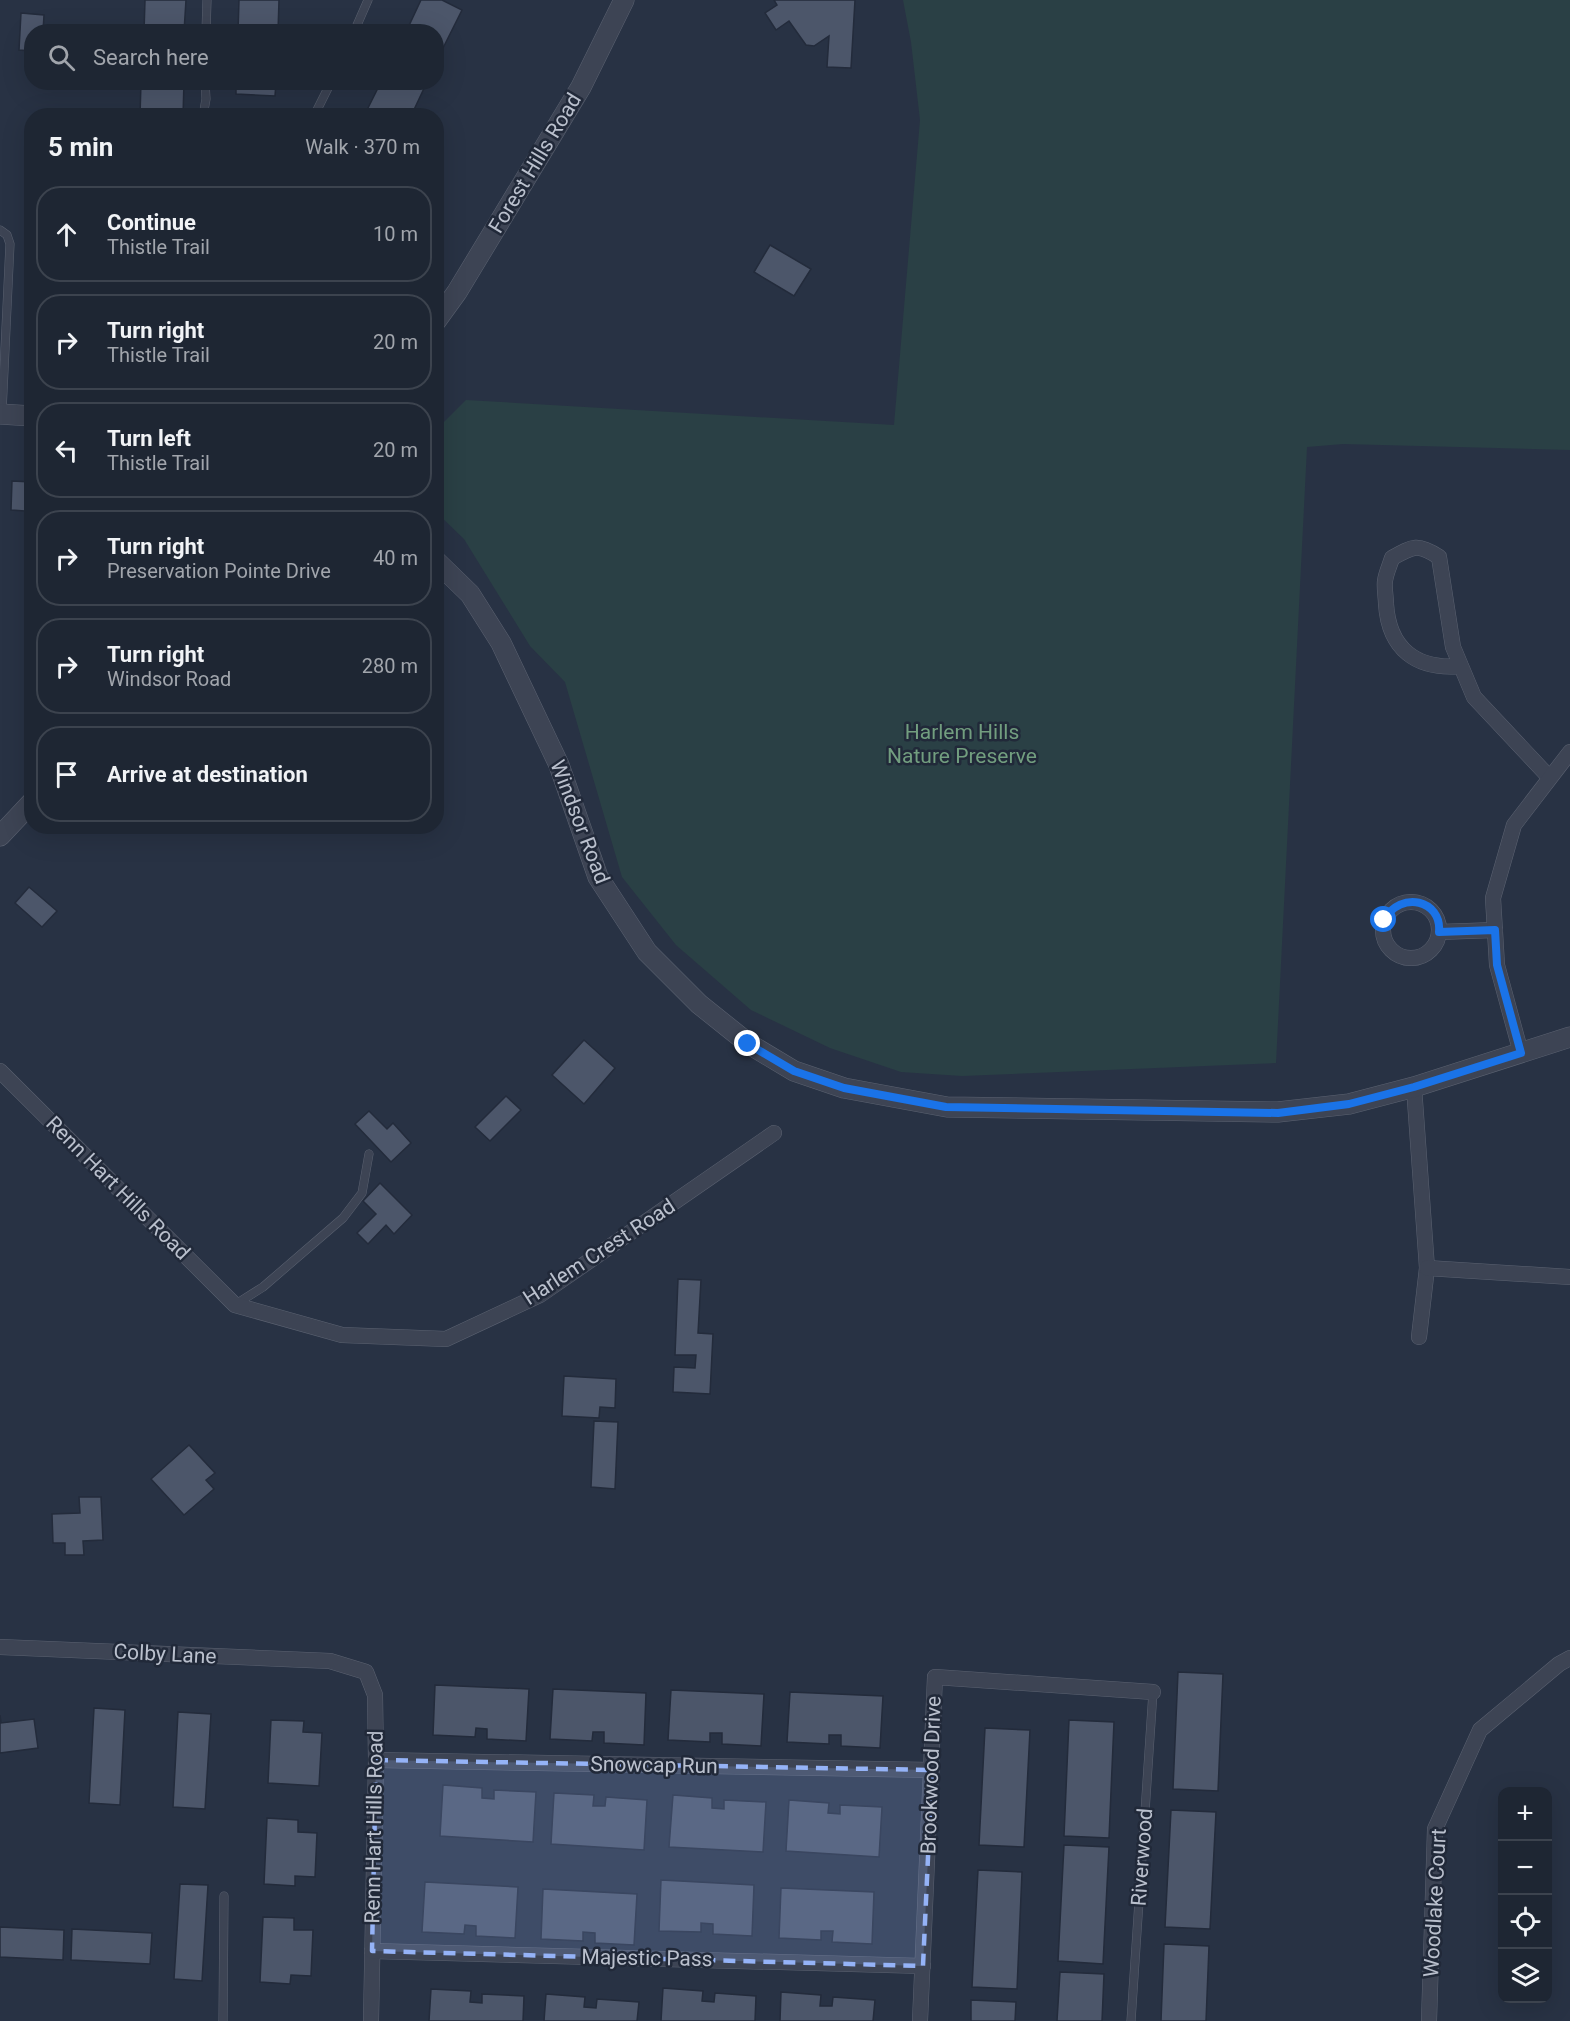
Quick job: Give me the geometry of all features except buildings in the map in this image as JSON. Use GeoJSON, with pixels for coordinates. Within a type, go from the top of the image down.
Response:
{"type":"FeatureCollection","features":[{"type":"Feature","properties":{"kind":"street","name":"Forest Hills Road"},"geometry":{"type":"LineString","coordinates":[[444,310],[580,87],[624,0]]}},
{"type":"Feature","properties":{"kind":"street"},"geometry":{"type":"LineString","coordinates":[[1,414],[24,416]]}},
{"type":"Feature","properties":{"kind":"street"},"geometry":{"type":"LineString","coordinates":[[1461,666],[1431,666],[1416,660],[1398,646],[1388,622],[1385,582],[1392,558],[1408,548],[1423,547],[1439,557],[1453,647],[1461,666],[1474,697],[1549,777]]}},
{"type":"Feature","properties":{"kind":"street","name":"Windsor Road"},"geometry":{"type":"LineString","coordinates":[[444,569],[470,594],[501,643],[559,765],[598,877],[647,952],[699,1004],[748,1044],[794,1071],[844,1088],[946,1107],[1278,1113],[1349,1104],[1414,1087],[1570,1037]]}},
{"type":"Feature","properties":{"kind":"street"},"geometry":{"type":"LineString","coordinates":[[1521,1053],[1497,965],[1493,898],[1514,825],[1570,752]]}},
{"type":"Feature","properties":{"kind":"street"},"geometry":{"type":"LineString","coordinates":[[0,836],[24,810]]}},
{"type":"Feature","properties":{"kind":"street"},"geometry":{"type":"LineString","coordinates":[[1439,932],[1495,930]]}},
{"type":"Feature","properties":{"kind":"street","name":"Renn Hart Hills Road"},"geometry":{"type":"LineString","coordinates":[[0,1071],[235,1305]]}},
{"type":"Feature","properties":{"kind":"street"},"geometry":{"type":"LineString","coordinates":[[1414,1087],[1426,1268],[1419,1337]]}},
{"type":"Feature","properties":{"kind":"street","name":"Harlem Crest Road"},"geometry":{"type":"LineString","coordinates":[[235,1305],[342,1335],[446,1339],[540,1296],[774,1133]]}},
{"type":"Feature","properties":{"kind":"street"},"geometry":{"type":"LineString","coordinates":[[1426,1268],[1570,1277]]}},
{"type":"Feature","properties":{"kind":"street","name":"Colby Lane"},"geometry":{"type":"LineString","coordinates":[[0,1647],[330,1661]]}},
{"type":"Feature","properties":{"kind":"street","name":"Woodlake Court"},"geometry":{"type":"LineString","coordinates":[[1429,2021],[1435,1829],[1480,1730],[1559,1664],[1570,1658]]}},
{"type":"Feature","properties":{"kind":"street","name":"Renn Hart Hills Road"},"geometry":{"type":"LineString","coordinates":[[330,1661],[366,1672],[375,1695],[371,2021]]}},
{"type":"Feature","properties":{"kind":"street","name":"Brookwood Drive"},"geometry":{"type":"LineString","coordinates":[[920,2021],[935,1677],[1154,1692]]}},
{"type":"Feature","properties":{"kind":"street","name":"Snowcap Run"},"geometry":{"type":"LineString","coordinates":[[376,1760],[932,1770]]}},
{"type":"Feature","properties":{"kind":"street","name":"Majestic Pass"},"geometry":{"type":"LineString","coordinates":[[372,1951],[923,1966]]}},
{"type":"Feature","properties":{"kind":"lane"},"geometry":{"type":"LineString","coordinates":[[206,24],[207,0]]}},
{"type":"Feature","properties":{"kind":"lane"},"geometry":{"type":"LineString","coordinates":[[358,24],[368,0]]}},
{"type":"Feature","properties":{"kind":"lane"},"geometry":{"type":"LineString","coordinates":[[204,108],[206,90]]}},
{"type":"Feature","properties":{"kind":"lane"},"geometry":{"type":"LineString","coordinates":[[318,108],[327,90]]}},
{"type":"Feature","properties":{"kind":"lane"},"geometry":{"type":"LineString","coordinates":[[0,231],[7,235],[10,243],[1,414]]}},
{"type":"Feature","properties":{"kind":"lane"},"geometry":{"type":"LineString","coordinates":[[235,1305],[263,1287],[343,1218],[362,1193],[369,1154]]}},
{"type":"Feature","properties":{"kind":"lane","name":"Riverwood"},"geometry":{"type":"LineString","coordinates":[[1131,2021],[1154,1692]]}},
{"type":"Feature","properties":{"kind":"lane"},"geometry":{"type":"LineString","coordinates":[[223,2021],[224,1896]]}},
{"type":"Feature","properties":{"kind":"highlighted area"},"geometry":{"type":"Polygon","coordinates":[[[376,1760],[932,1770],[923,1966],[372,1951],[376,1760]]]}},
{"type":"Feature","properties":{"kind":"green space","name":"Harlem Hills Nature Preserve"},"geometry":{"type":"Polygon","coordinates":[[[903,0],[1570,0],[1570,450],[1343,444],[1307,447],[1276,1063],[962,1076],[901,1072],[830,1048],[751,1010],[676,945],[622,877],[565,682],[530,646],[464,539],[444,520],[444,422],[466,400],[894,425],[920,120],[911,42],[903,0]]]}},
{"type":"Feature","properties":{"kind":"route"},"geometry":{"type":"LineString","coordinates":[[748,1044],[794,1071],[844,1088],[946,1107],[1278,1113],[1349,1104],[1414,1087],[1521,1053],[1497,965],[1495,930],[1439,932],[1440,927],[1434,912],[1414,901],[1396,905],[1384,920]]}}]}
